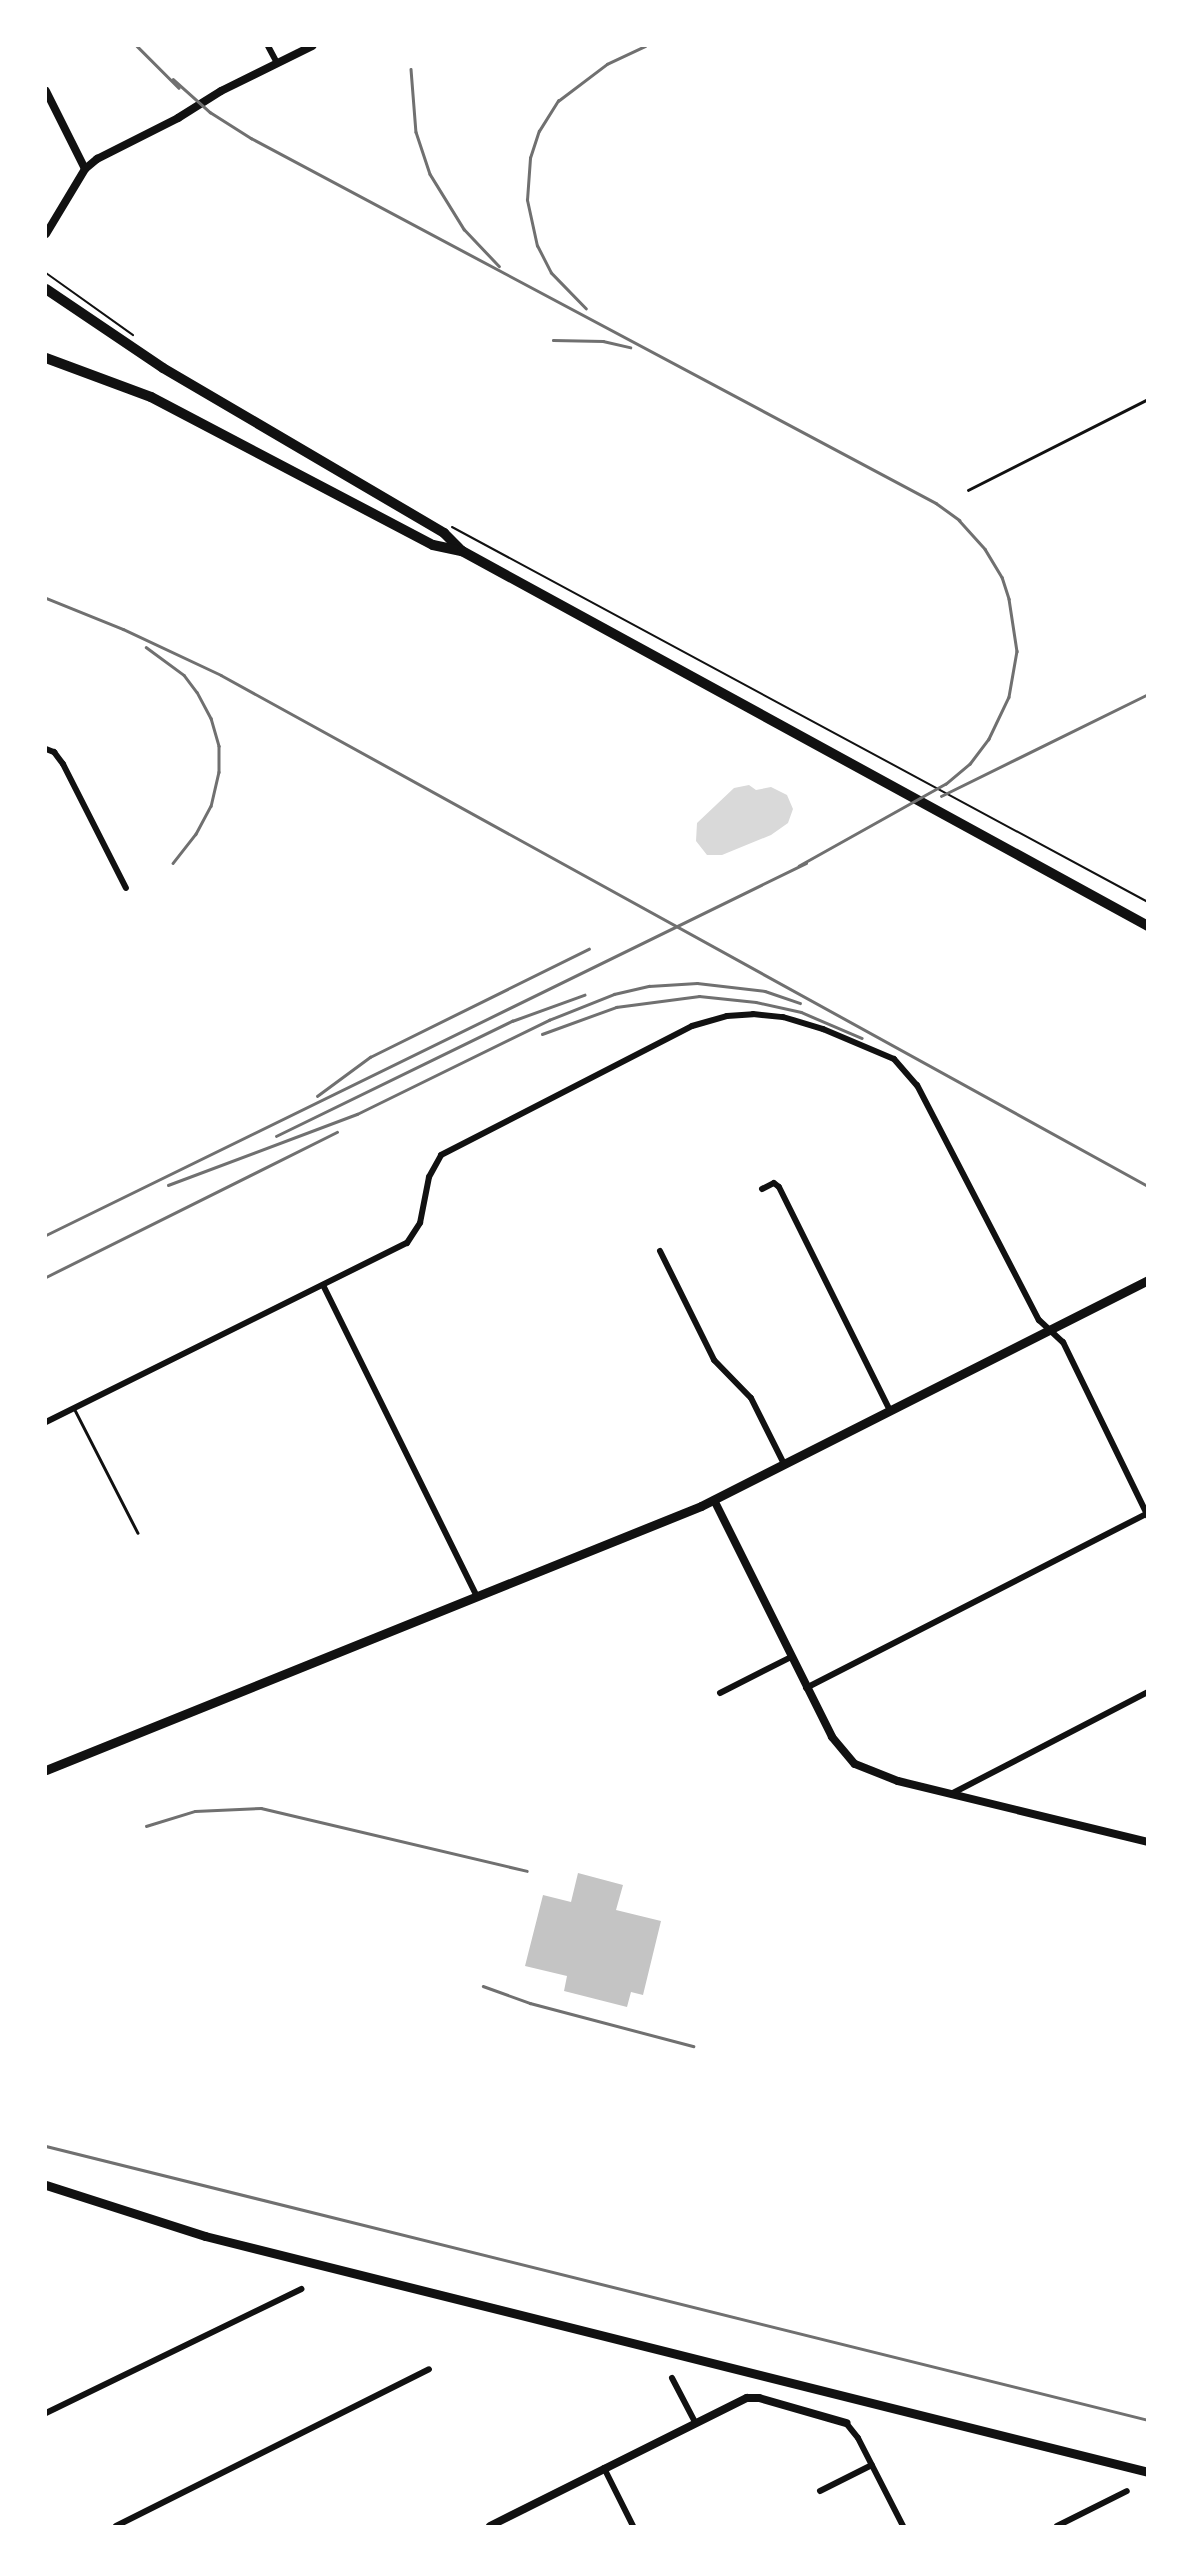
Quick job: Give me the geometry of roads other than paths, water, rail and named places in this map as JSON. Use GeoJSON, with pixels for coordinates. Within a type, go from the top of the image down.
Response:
{"type":"FeatureCollection","features":[{"type":"Feature","properties":{"kind":"main road"},"geometry":{"type":"LineString","coordinates":[[46,289],[163,368],[444,533],[462,551],[1147,926]]}},
{"type":"Feature","properties":{"kind":"main road"},"geometry":{"type":"LineString","coordinates":[[46,358],[151,397],[433,545],[462,551]]}},
{"type":"Feature","properties":{"kind":"main road"},"geometry":{"type":"LineString","coordinates":[[46,1769],[714,1500],[1147,1280]]}},
{"type":"Feature","properties":{"kind":"main road"},"geometry":{"type":"LineString","coordinates":[[46,2185],[205,2236],[1147,2472]]}},
{"type":"Feature","properties":{"kind":"street"},"geometry":{"type":"LineString","coordinates":[[268,46],[276,63]]}},
{"type":"Feature","properties":{"kind":"street"},"geometry":{"type":"LineString","coordinates":[[46,234],[85,169],[97,159],[312,46]]}},
{"type":"Feature","properties":{"kind":"street"},"geometry":{"type":"LineString","coordinates":[[46,91],[85,169]]}},
{"type":"Feature","properties":{"kind":"street"},"geometry":{"type":"LineString","coordinates":[[47,749],[54,752],[63,764],[126,888]]}},
{"type":"Feature","properties":{"kind":"street"},"geometry":{"type":"LineString","coordinates":[[46,1422],[407,1243],[420,1223],[429,1177],[441,1155],[692,1026],[727,1016],[783,1017],[823,1029],[894,1059],[917,1085],[1039,1320],[1063,1342],[1147,1514],[806,1688]]}},
{"type":"Feature","properties":{"kind":"street"},"geometry":{"type":"LineString","coordinates":[[762,1189],[774,1183],[779,1187],[890,1411]]}},
{"type":"Feature","properties":{"kind":"street"},"geometry":{"type":"LineString","coordinates":[[660,1251],[714,1360],[747,1392],[785,1464]]}},
{"type":"Feature","properties":{"kind":"street"},"geometry":{"type":"LineString","coordinates":[[323,1285],[477,1596]]}},
{"type":"Feature","properties":{"kind":"street"},"geometry":{"type":"LineString","coordinates":[[714,1500],[832,1738],[855,1763],[880,1776],[1147,1842]]}},
{"type":"Feature","properties":{"kind":"street"},"geometry":{"type":"LineString","coordinates":[[720,1693],[791,1657]]}},
{"type":"Feature","properties":{"kind":"street"},"geometry":{"type":"LineString","coordinates":[[951,1794],[1147,1692]]}},
{"type":"Feature","properties":{"kind":"street"},"geometry":{"type":"LineString","coordinates":[[46,2413],[301,2289]]}},
{"type":"Feature","properties":{"kind":"street"},"geometry":{"type":"LineString","coordinates":[[116,2526],[429,2369]]}},
{"type":"Feature","properties":{"kind":"street"},"geometry":{"type":"LineString","coordinates":[[672,2378],[695,2422]]}},
{"type":"Feature","properties":{"kind":"street"},"geometry":{"type":"LineString","coordinates":[[490,2526],[734,2402],[759,2398],[846,2423],[858,2438],[903,2526]]}},
{"type":"Feature","properties":{"kind":"street"},"geometry":{"type":"LineString","coordinates":[[820,2491],[872,2465]]}},
{"type":"Feature","properties":{"kind":"street"},"geometry":{"type":"LineString","coordinates":[[604,2468],[633,2526]]}},
{"type":"Feature","properties":{"kind":"street"},"geometry":{"type":"LineString","coordinates":[[1057,2526],[1127,2491]]}},
{"type":"Feature","properties":{"kind":"lane"},"geometry":{"type":"LineString","coordinates":[[968,489],[1147,399]]}},
{"type":"Feature","properties":{"kind":"lane"},"geometry":{"type":"LineString","coordinates":[[74,1408],[138,1533]]}},
{"type":"Feature","properties":{"kind":"railway"},"geometry":{"type":"LineString","coordinates":[[137,46],[179,88]]}},
{"type":"Feature","properties":{"kind":"railway"},"geometry":{"type":"LineString","coordinates":[[586,309],[551,273],[537,246],[527,200],[530,158],[539,131],[558,101],[607,64],[645,46]]}},
{"type":"Feature","properties":{"kind":"railway"},"geometry":{"type":"LineString","coordinates":[[411,69],[416,132],[430,174],[464,229],[499,266]]}},
{"type":"Feature","properties":{"kind":"railway"},"geometry":{"type":"LineString","coordinates":[[173,79],[210,112],[251,138],[936,503],[959,520],[985,549],[1002,577],[1009,599],[1017,651],[1009,697],[989,739],[970,764],[946,784],[799,866]]}},
{"type":"Feature","properties":{"kind":"railway"},"geometry":{"type":"LineString","coordinates":[[553,340],[603,341],[630,347]]}},
{"type":"Feature","properties":{"kind":"railway"},"geometry":{"type":"LineString","coordinates":[[46,598],[123,629],[221,675],[1148,1186]]}},
{"type":"Feature","properties":{"kind":"railway"},"geometry":{"type":"LineString","coordinates":[[146,647],[184,675],[197,692],[211,718],[219,746],[219,772],[211,806],[196,834],[173,863]]}},
{"type":"Feature","properties":{"kind":"railway"},"geometry":{"type":"LineString","coordinates":[[941,796],[1148,694]]}},
{"type":"Feature","properties":{"kind":"railway"},"geometry":{"type":"LineString","coordinates":[[46,1235],[806,863]]}},
{"type":"Feature","properties":{"kind":"railway"},"geometry":{"type":"LineString","coordinates":[[317,1096],[370,1057],[589,949]]}},
{"type":"Feature","properties":{"kind":"railway"},"geometry":{"type":"LineString","coordinates":[[168,1185],[357,1114],[549,1020],[614,994],[649,986],[697,983],[765,991],[800,1003]]}},
{"type":"Feature","properties":{"kind":"railway"},"geometry":{"type":"LineString","coordinates":[[276,1136],[512,1021],[584,995]]}},
{"type":"Feature","properties":{"kind":"railway"},"geometry":{"type":"LineString","coordinates":[[542,1034],[616,1007],[699,996],[756,1002],[801,1012],[862,1038]]}},
{"type":"Feature","properties":{"kind":"railway"},"geometry":{"type":"LineString","coordinates":[[46,1277],[337,1132]]}},
{"type":"Feature","properties":{"kind":"railway"},"geometry":{"type":"LineString","coordinates":[[146,1826],[195,1811],[261,1808],[527,1871]]}},
{"type":"Feature","properties":{"kind":"railway"},"geometry":{"type":"LineString","coordinates":[[483,1986],[530,2003],[693,2046]]}},
{"type":"Feature","properties":{"kind":"railway"},"geometry":{"type":"LineString","coordinates":[[46,2146],[1148,2420]]}}]}
